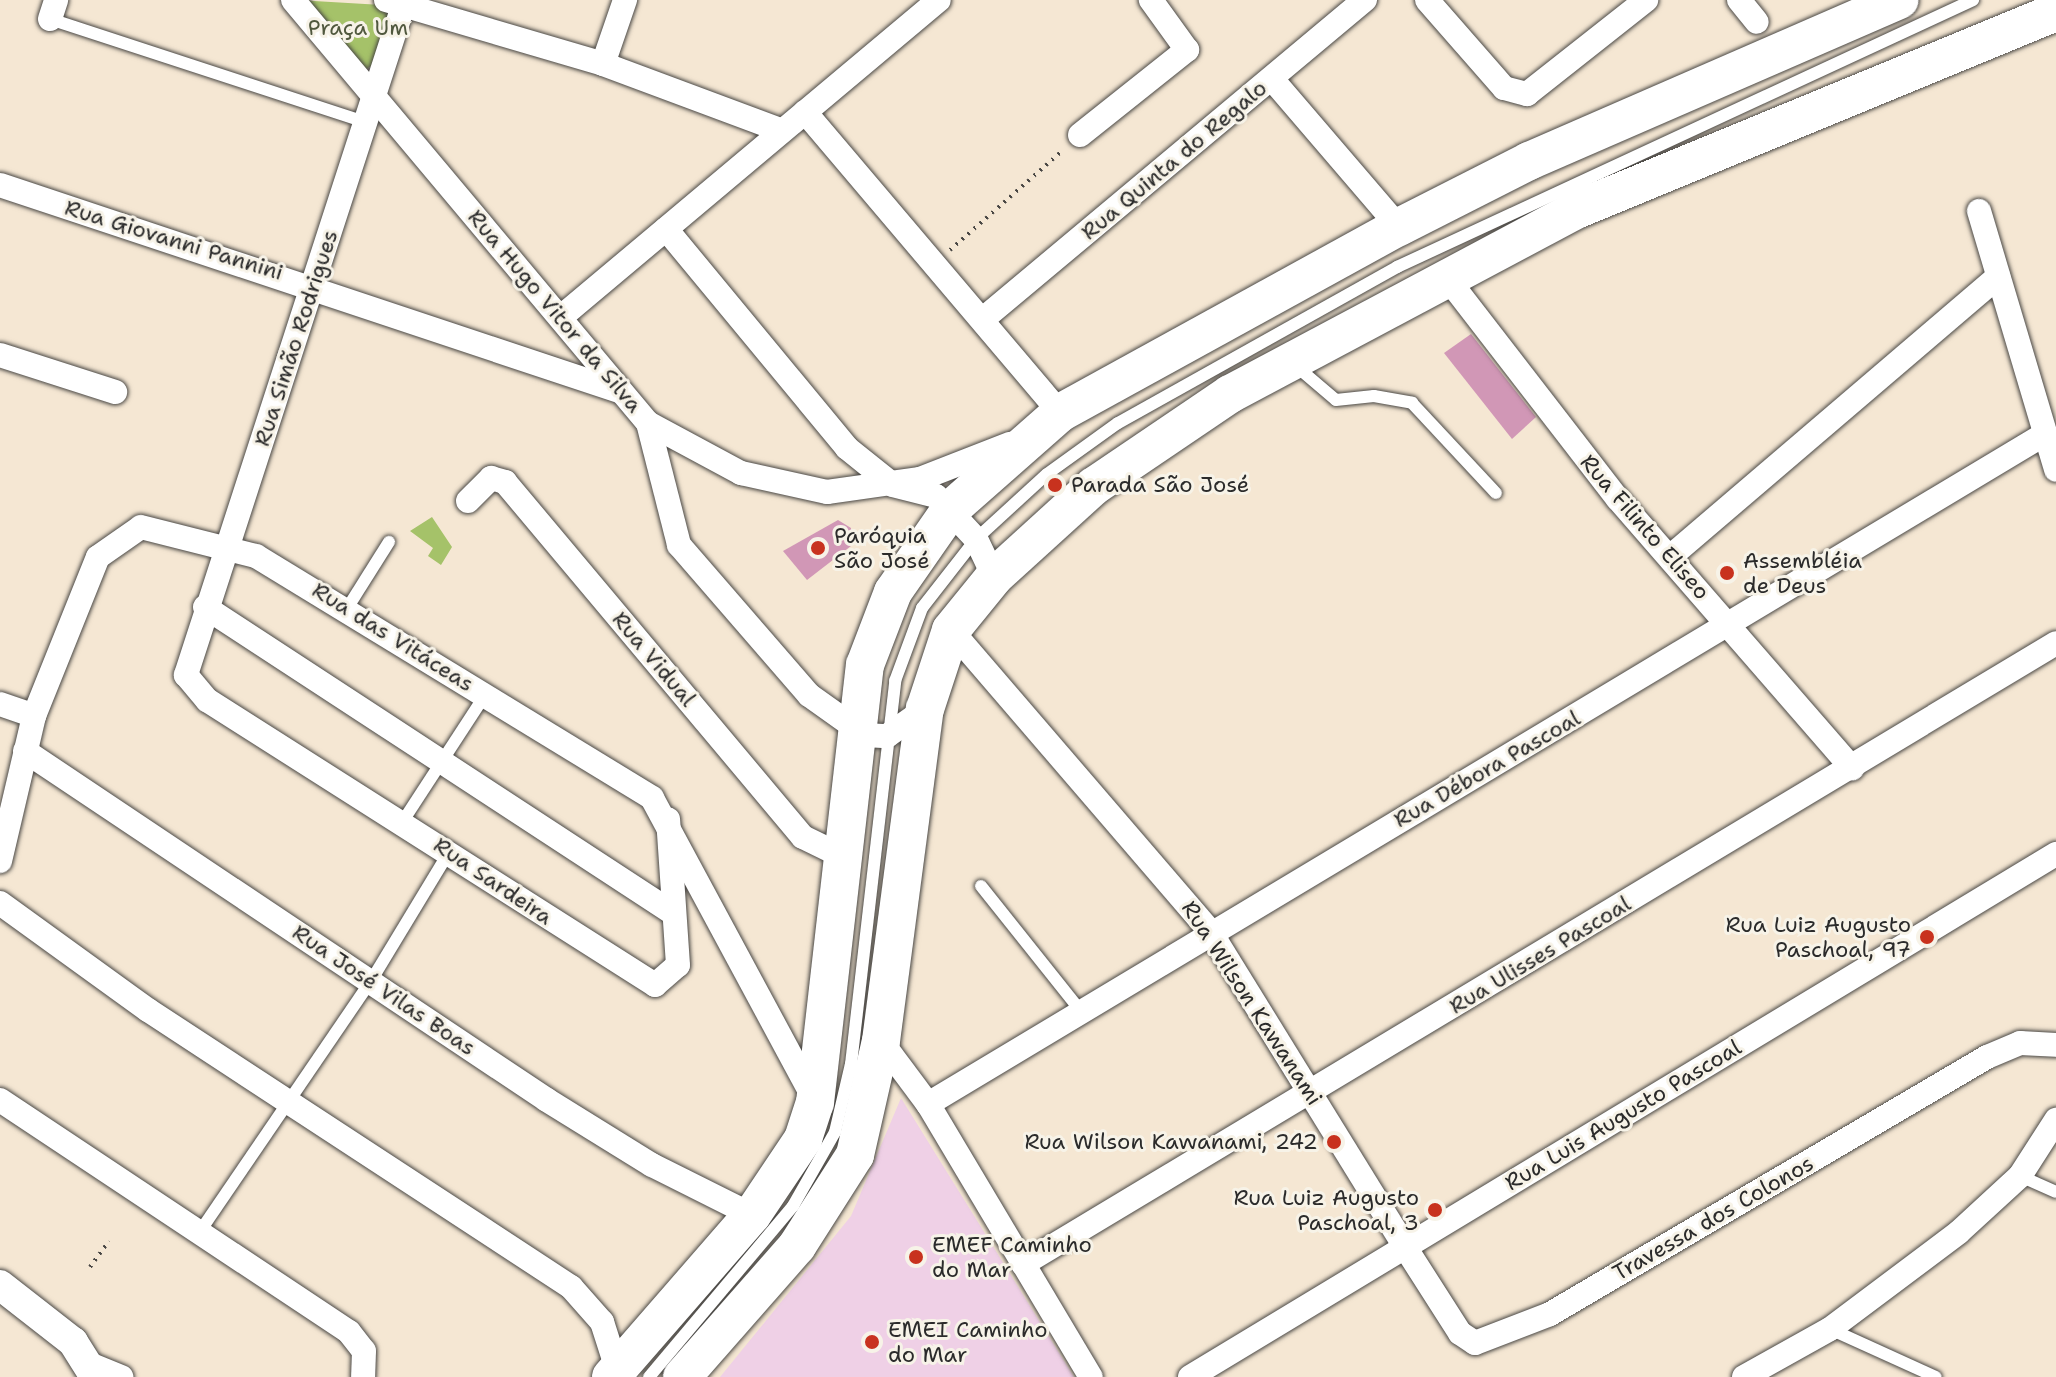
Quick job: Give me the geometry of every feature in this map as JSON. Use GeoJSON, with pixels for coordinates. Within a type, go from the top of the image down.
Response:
{"type":"FeatureCollection","features":[{"type":"Feature","properties":{"kind":"main road"},"geometry":{"type":"LineString","coordinates":[[626,1374],[790,1165],[815,1103],[844,857],[871,735],[865,665],[893,592],[950,510],[1030,435],[1060,413],[1399,227],[1529,161],[1900,0]]}},
{"type":"Feature","properties":{"kind":"main road"},"geometry":{"type":"LineString","coordinates":[[2001,32],[2052,0]]}},
{"type":"Feature","properties":{"kind":"main road"},"geometry":{"type":"LineString","coordinates":[[682,1377],[832,1201],[890,1083],[881,1041],[925,709],[951,630],[994,577],[1094,486],[1290,361],[1576,210],[2001,32],[2056,12]]}},
{"type":"Feature","properties":{"kind":"street","name":"Rua Hugo Vitor da Silva"},"geometry":{"type":"LineString","coordinates":[[293,0],[648,423],[779,487],[893,485],[930,492],[976,539],[994,577]]}},
{"type":"Feature","properties":{"kind":"street"},"geometry":{"type":"LineString","coordinates":[[603,64],[625,0]]}},
{"type":"Feature","properties":{"kind":"street"},"geometry":{"type":"LineString","coordinates":[[561,317],[780,130],[939,0]]}},
{"type":"Feature","properties":{"kind":"street"},"geometry":{"type":"LineString","coordinates":[[1080,135],[1187,50],[1151,0]]}},
{"type":"Feature","properties":{"kind":"street","name":"Rua Quinta do Regalo"},"geometry":{"type":"LineString","coordinates":[[983,319],[1365,0]]}},
{"type":"Feature","properties":{"kind":"street"},"geometry":{"type":"LineString","coordinates":[[1427,0],[1504,88],[1538,89],[1646,0]]}},
{"type":"Feature","properties":{"kind":"street"},"geometry":{"type":"LineString","coordinates":[[1739,0],[1757,22]]}},
{"type":"Feature","properties":{"kind":"street","name":"Rua Simão Rodrigues"},"geometry":{"type":"LineString","coordinates":[[186,675],[205,607],[315,284],[398,2]]}},
{"type":"Feature","properties":{"kind":"street"},"geometry":{"type":"LineString","coordinates":[[398,2],[603,64],[780,130]]}},
{"type":"Feature","properties":{"kind":"street"},"geometry":{"type":"LineString","coordinates":[[1272,79],[1399,227]]}},
{"type":"Feature","properties":{"kind":"street"},"geometry":{"type":"LineString","coordinates":[[805,112],[1060,413]]}},
{"type":"Feature","properties":{"kind":"street","name":"Rua Giovanni Pannini"},"geometry":{"type":"LineString","coordinates":[[0,185],[315,284],[619,391]]}},
{"type":"Feature","properties":{"kind":"street"},"geometry":{"type":"LineString","coordinates":[[1979,211],[2056,470]]}},
{"type":"Feature","properties":{"kind":"street"},"geometry":{"type":"LineString","coordinates":[[666,229],[847,448],[893,485]]}},
{"type":"Feature","properties":{"kind":"street"},"geometry":{"type":"LineString","coordinates":[[1671,556],[1998,277]]}},
{"type":"Feature","properties":{"kind":"street","name":"Rua Filinto Eliseo"},"geometry":{"type":"LineString","coordinates":[[1447,278],[1555,423],[1852,768]]}},
{"type":"Feature","properties":{"kind":"street"},"geometry":{"type":"LineString","coordinates":[[0,355],[115,392]]}},
{"type":"Feature","properties":{"kind":"street"},"geometry":{"type":"LineString","coordinates":[[648,423],[679,545],[809,695],[871,735],[925,709]]}},
{"type":"Feature","properties":{"kind":"street","name":"Rua Débora Pascoal"},"geometry":{"type":"LineString","coordinates":[[928,1104],[1210,931],[1732,627],[2045,434]]}},
{"type":"Feature","properties":{"kind":"street","name":"Rua Hugo Vitor da Silva"},"geometry":{"type":"LineString","coordinates":[[893,485],[1030,435]]}},
{"type":"Feature","properties":{"kind":"street","name":"Rua Vidual"},"geometry":{"type":"LineString","coordinates":[[468,501],[491,478],[505,482],[803,837],[844,857]]}},
{"type":"Feature","properties":{"kind":"street","name":"Rua das Vitáceas"},"geometry":{"type":"LineString","coordinates":[[0,861],[34,716],[93,567],[121,535],[157,529],[256,556],[348,607],[652,798],[668,819],[815,1103]]}},
{"type":"Feature","properties":{"kind":"street"},"geometry":{"type":"LineString","coordinates":[[205,607],[673,913]]}},
{"type":"Feature","properties":{"kind":"street","name":"Rua Wilson Kawanami"},"geometry":{"type":"LineString","coordinates":[[951,630],[1210,931],[1405,1247]]}},
{"type":"Feature","properties":{"kind":"street","name":"Rua Ulisses Pascoal"},"geometry":{"type":"LineString","coordinates":[[1023,1264],[2056,643]]}},
{"type":"Feature","properties":{"kind":"street","name":"Rua Sardeira"},"geometry":{"type":"LineString","coordinates":[[186,675],[207,700],[403,821],[655,985],[676,971],[668,819]]}},
{"type":"Feature","properties":{"kind":"street"},"geometry":{"type":"LineString","coordinates":[[0,704],[34,716]]}},
{"type":"Feature","properties":{"kind":"street","name":"Rua José Vilas Boas"},"geometry":{"type":"LineString","coordinates":[[25,751],[652,1165],[752,1215]]}},
{"type":"Feature","properties":{"kind":"street","name":"Rua Luis Augusto Pascoal"},"geometry":{"type":"LineString","coordinates":[[1190,1377],[2056,854]]}},
{"type":"Feature","properties":{"kind":"street"},"geometry":{"type":"LineString","coordinates":[[0,903],[288,1103],[571,1287],[602,1322],[626,1374]]}},
{"type":"Feature","properties":{"kind":"street","name":"Travessa dos Colonos"},"geometry":{"type":"LineString","coordinates":[[1405,1247],[1460,1333],[1484,1343],[1550,1314],[1987,1057],[2020,1043],[2056,1045]]}},
{"type":"Feature","properties":{"kind":"street"},"geometry":{"type":"LineString","coordinates":[[890,1083],[928,1104],[1091,1377]]}},
{"type":"Feature","properties":{"kind":"street"},"geometry":{"type":"LineString","coordinates":[[0,1100],[201,1230],[349,1332],[364,1351],[363,1377]]}},
{"type":"Feature","properties":{"kind":"street"},"geometry":{"type":"LineString","coordinates":[[1760,1374],[1830,1329],[2020,1176],[2056,1120]]}},
{"type":"Feature","properties":{"kind":"street"},"geometry":{"type":"LineString","coordinates":[[0,1285],[48,1318],[92,1371],[122,1377]]}},
{"type":"Feature","properties":{"kind":"lane"},"geometry":{"type":"LineString","coordinates":[[626,1374],[793,1206],[835,1132],[851,1064],[871,735],[922,608],[976,539],[1047,474],[1118,423],[1397,267],[1973,0]]}},
{"type":"Feature","properties":{"kind":"lane"},"geometry":{"type":"LineString","coordinates":[[53,10],[365,122]]}},
{"type":"Feature","properties":{"kind":"lane"},"geometry":{"type":"LineString","coordinates":[[1290,361],[1336,400],[1374,396],[1412,403],[1496,493]]}},
{"type":"Feature","properties":{"kind":"lane"},"geometry":{"type":"LineString","coordinates":[[348,607],[389,542]]}},
{"type":"Feature","properties":{"kind":"lane"},"geometry":{"type":"LineString","coordinates":[[403,821],[485,695]]}},
{"type":"Feature","properties":{"kind":"lane"},"geometry":{"type":"LineString","coordinates":[[201,1230],[371,981],[449,851]]}},
{"type":"Feature","properties":{"kind":"lane"},"geometry":{"type":"LineString","coordinates":[[981,886],[1080,1010]]}},
{"type":"Feature","properties":{"kind":"lane"},"geometry":{"type":"LineString","coordinates":[[2020,1176],[2056,1192]]}},
{"type":"Feature","properties":{"kind":"lane"},"geometry":{"type":"LineString","coordinates":[[1830,1329],[1936,1377]]}},
{"type":"Feature","properties":{"kind":"path"},"geometry":{"type":"LineString","coordinates":[[935,263],[1080,135]]}},
{"type":"Feature","properties":{"kind":"path"},"geometry":{"type":"LineString","coordinates":[[90,1267],[109,1241]]}},
{"type":"Feature","properties":{"kind":"shaded area"},"geometry":{"type":"Polygon","coordinates":[[[901,1098],[1074,1377],[720,1377],[851,1216],[901,1098]]]}},
{"type":"Feature","properties":{"kind":"green space","name":"Praça Um"},"geometry":{"type":"Polygon","coordinates":[[[297,0],[382,5],[390,14],[374,64],[365,70],[297,0]]]}},
{"type":"Feature","properties":{"kind":"green space"},"geometry":{"type":"Polygon","coordinates":[[[432,517],[452,547],[441,565],[428,556],[433,548],[410,531],[432,517]]]}},
{"type":"Feature","properties":{"kind":"building"},"geometry":{"type":"Polygon","coordinates":[[[1471,334],[1536,417],[1512,439],[1444,353],[1471,334]]]}},
{"type":"Feature","properties":{"kind":"building","name":"Paróquia São José"},"geometry":{"type":"Polygon","coordinates":[[[838,520],[851,528],[851,546],[807,580],[783,551],[838,520]]]}},
{"type":"Feature","properties":{"kind":"place","name":"Parada São José"},"geometry":{"type":"Point","coordinates":[1055,485]}},
{"type":"Feature","properties":{"kind":"place","name":"Paróquia São José"},"geometry":{"type":"Point","coordinates":[818,548]}},
{"type":"Feature","properties":{"kind":"place","name":"Assembléia de Deus"},"geometry":{"type":"Point","coordinates":[1727,573]}},
{"type":"Feature","properties":{"kind":"place","name":"Rua Luiz Augusto Paschoal, 97"},"geometry":{"type":"Point","coordinates":[1927,937]}},
{"type":"Feature","properties":{"kind":"place","name":"Rua Wilson Kawanami, 242"},"geometry":{"type":"Point","coordinates":[1334,1142]}},
{"type":"Feature","properties":{"kind":"place","name":"Rua Luiz Augusto Paschoal, 3"},"geometry":{"type":"Point","coordinates":[1435,1210]}},
{"type":"Feature","properties":{"kind":"place","name":"EMEF Caminho do Mar"},"geometry":{"type":"Point","coordinates":[916,1257]}},
{"type":"Feature","properties":{"kind":"place","name":"EMEI Caminho do Mar"},"geometry":{"type":"Point","coordinates":[872,1342]}}]}
